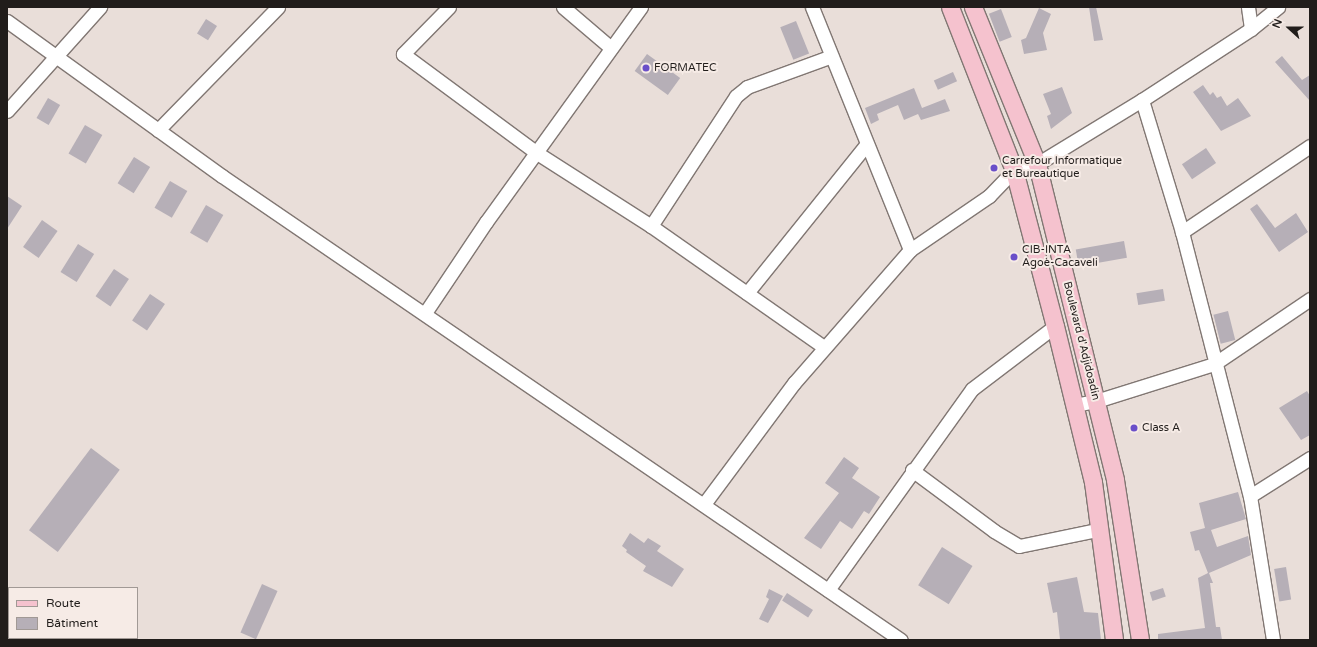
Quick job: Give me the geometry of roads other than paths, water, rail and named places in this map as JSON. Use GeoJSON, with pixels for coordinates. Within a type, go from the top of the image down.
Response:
{"type":"FeatureCollection","features":[{"type":"Feature","properties":{"kind":"main road","name":"Boulevard d'Adjidoadin"},"geometry":{"type":"LineString","coordinates":[[950,7],[1014,170],[1055,326],[1093,482],[1097,530],[1114,640]]}},
{"type":"Feature","properties":{"kind":"main road","name":"Boulevard d'Adjidoadin"},"geometry":{"type":"LineString","coordinates":[[973,7],[1036,164],[1115,480],[1140,640]]}},
{"type":"Feature","properties":{"kind":"street"},"geometry":{"type":"LineString","coordinates":[[7,111],[100,7]]}},
{"type":"Feature","properties":{"kind":"street"},"geometry":{"type":"LineString","coordinates":[[158,130],[278,7]]}},
{"type":"Feature","properties":{"kind":"street"},"geometry":{"type":"LineString","coordinates":[[449,7],[403,54],[537,152],[650,226],[824,348]]}},
{"type":"Feature","properties":{"kind":"street"},"geometry":{"type":"LineString","coordinates":[[563,7],[612,48]]}},
{"type":"Feature","properties":{"kind":"street"},"geometry":{"type":"LineString","coordinates":[[424,313],[641,7]]}},
{"type":"Feature","properties":{"kind":"street"},"geometry":{"type":"LineString","coordinates":[[812,7],[866,145],[910,250]]}},
{"type":"Feature","properties":{"kind":"street"},"geometry":{"type":"LineString","coordinates":[[1248,7],[1251,30]]}},
{"type":"Feature","properties":{"kind":"street"},"geometry":{"type":"LineString","coordinates":[[704,504],[824,348],[910,250],[989,196],[1014,170],[1036,164],[1142,100],[1251,30],[1278,7]]}},
{"type":"Feature","properties":{"kind":"street"},"geometry":{"type":"LineString","coordinates":[[7,21],[55,58],[158,130],[901,640]]}},
{"type":"Feature","properties":{"kind":"street"},"geometry":{"type":"LineString","coordinates":[[650,226],[736,96],[747,88],[832,56]]}},
{"type":"Feature","properties":{"kind":"street"},"geometry":{"type":"LineString","coordinates":[[1142,100],[1182,232],[1214,364],[1250,496],[1273,640]]}},
{"type":"Feature","properties":{"kind":"street"},"geometry":{"type":"LineString","coordinates":[[747,293],[866,145]]}},
{"type":"Feature","properties":{"kind":"street"},"geometry":{"type":"LineString","coordinates":[[1182,232],[1310,146]]}},
{"type":"Feature","properties":{"kind":"street"},"geometry":{"type":"LineString","coordinates":[[1075,404],[1096,401],[1214,364],[1310,299]]}},
{"type":"Feature","properties":{"kind":"street"},"geometry":{"type":"LineString","coordinates":[[828,590],[912,470],[972,389],[1055,326]]}},
{"type":"Feature","properties":{"kind":"street"},"geometry":{"type":"LineString","coordinates":[[1250,496],[1310,458]]}},
{"type":"Feature","properties":{"kind":"street"},"geometry":{"type":"LineString","coordinates":[[912,470],[994,531],[1019,546],[1097,530]]}},
{"type":"Feature","properties":{"kind":"place","name":"FORMATEC"},"geometry":{"type":"Point","coordinates":[646,68]}},
{"type":"Feature","properties":{"kind":"place","name":"Carrefour Informatique et Bureautique"},"geometry":{"type":"Point","coordinates":[994,168]}},
{"type":"Feature","properties":{"kind":"place","name":"CIB-INTA Agoè-Cacaveli"},"geometry":{"type":"Point","coordinates":[1014,257]}},
{"type":"Feature","properties":{"kind":"place","name":"Class A"},"geometry":{"type":"Point","coordinates":[1134,428]}}]}
